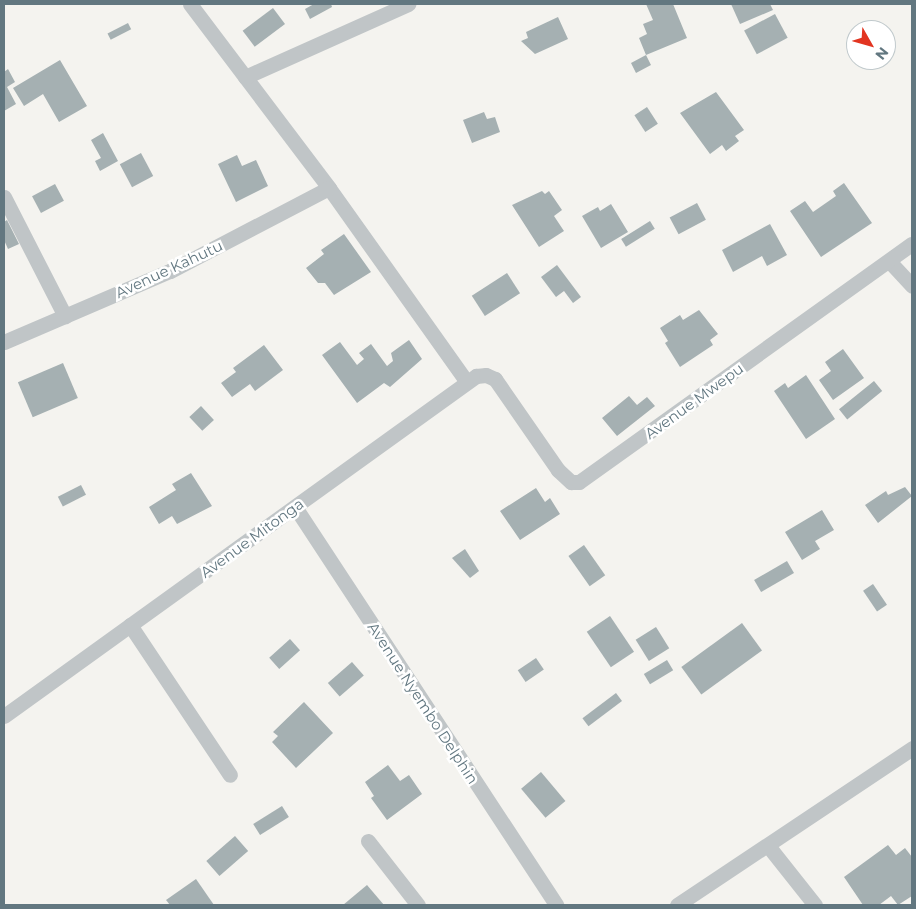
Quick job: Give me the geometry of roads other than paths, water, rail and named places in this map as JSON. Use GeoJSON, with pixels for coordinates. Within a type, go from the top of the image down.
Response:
{"type":"FeatureCollection","features":[{"type":"Feature","properties":{"kind":"street"},"geometry":{"type":"LineString","coordinates":[[190,4],[329,188],[467,382]]}},
{"type":"Feature","properties":{"kind":"street"},"geometry":{"type":"LineString","coordinates":[[245,77],[408,4]]}},
{"type":"Feature","properties":{"kind":"street","name":"Avenue Kahutu"},"geometry":{"type":"LineString","coordinates":[[4,342],[170,272],[329,188]]}},
{"type":"Feature","properties":{"kind":"street"},"geometry":{"type":"LineString","coordinates":[[4,197],[65,316]]}},
{"type":"Feature","properties":{"kind":"street","name":"Avenue Mwepu"},"geometry":{"type":"LineString","coordinates":[[500,386],[558,470],[571,482],[579,482],[912,244]]}},
{"type":"Feature","properties":{"kind":"street"},"geometry":{"type":"LineString","coordinates":[[890,261],[912,286]]}},
{"type":"Feature","properties":{"kind":"street","name":"Avenue Mitonga"},"geometry":{"type":"LineString","coordinates":[[4,716],[467,382],[486,375],[500,386]]}},
{"type":"Feature","properties":{"kind":"street","name":"Avenue Nyembo Delphin"},"geometry":{"type":"LineString","coordinates":[[295,507],[550,903]]}},
{"type":"Feature","properties":{"kind":"street"},"geometry":{"type":"LineString","coordinates":[[130,625],[230,775]]}},
{"type":"Feature","properties":{"kind":"street"},"geometry":{"type":"LineString","coordinates":[[677,905],[769,847],[912,748]]}},
{"type":"Feature","properties":{"kind":"street"},"geometry":{"type":"LineString","coordinates":[[368,841],[418,905]]}},
{"type":"Feature","properties":{"kind":"street"},"geometry":{"type":"LineString","coordinates":[[769,847],[815,905]]}}]}
